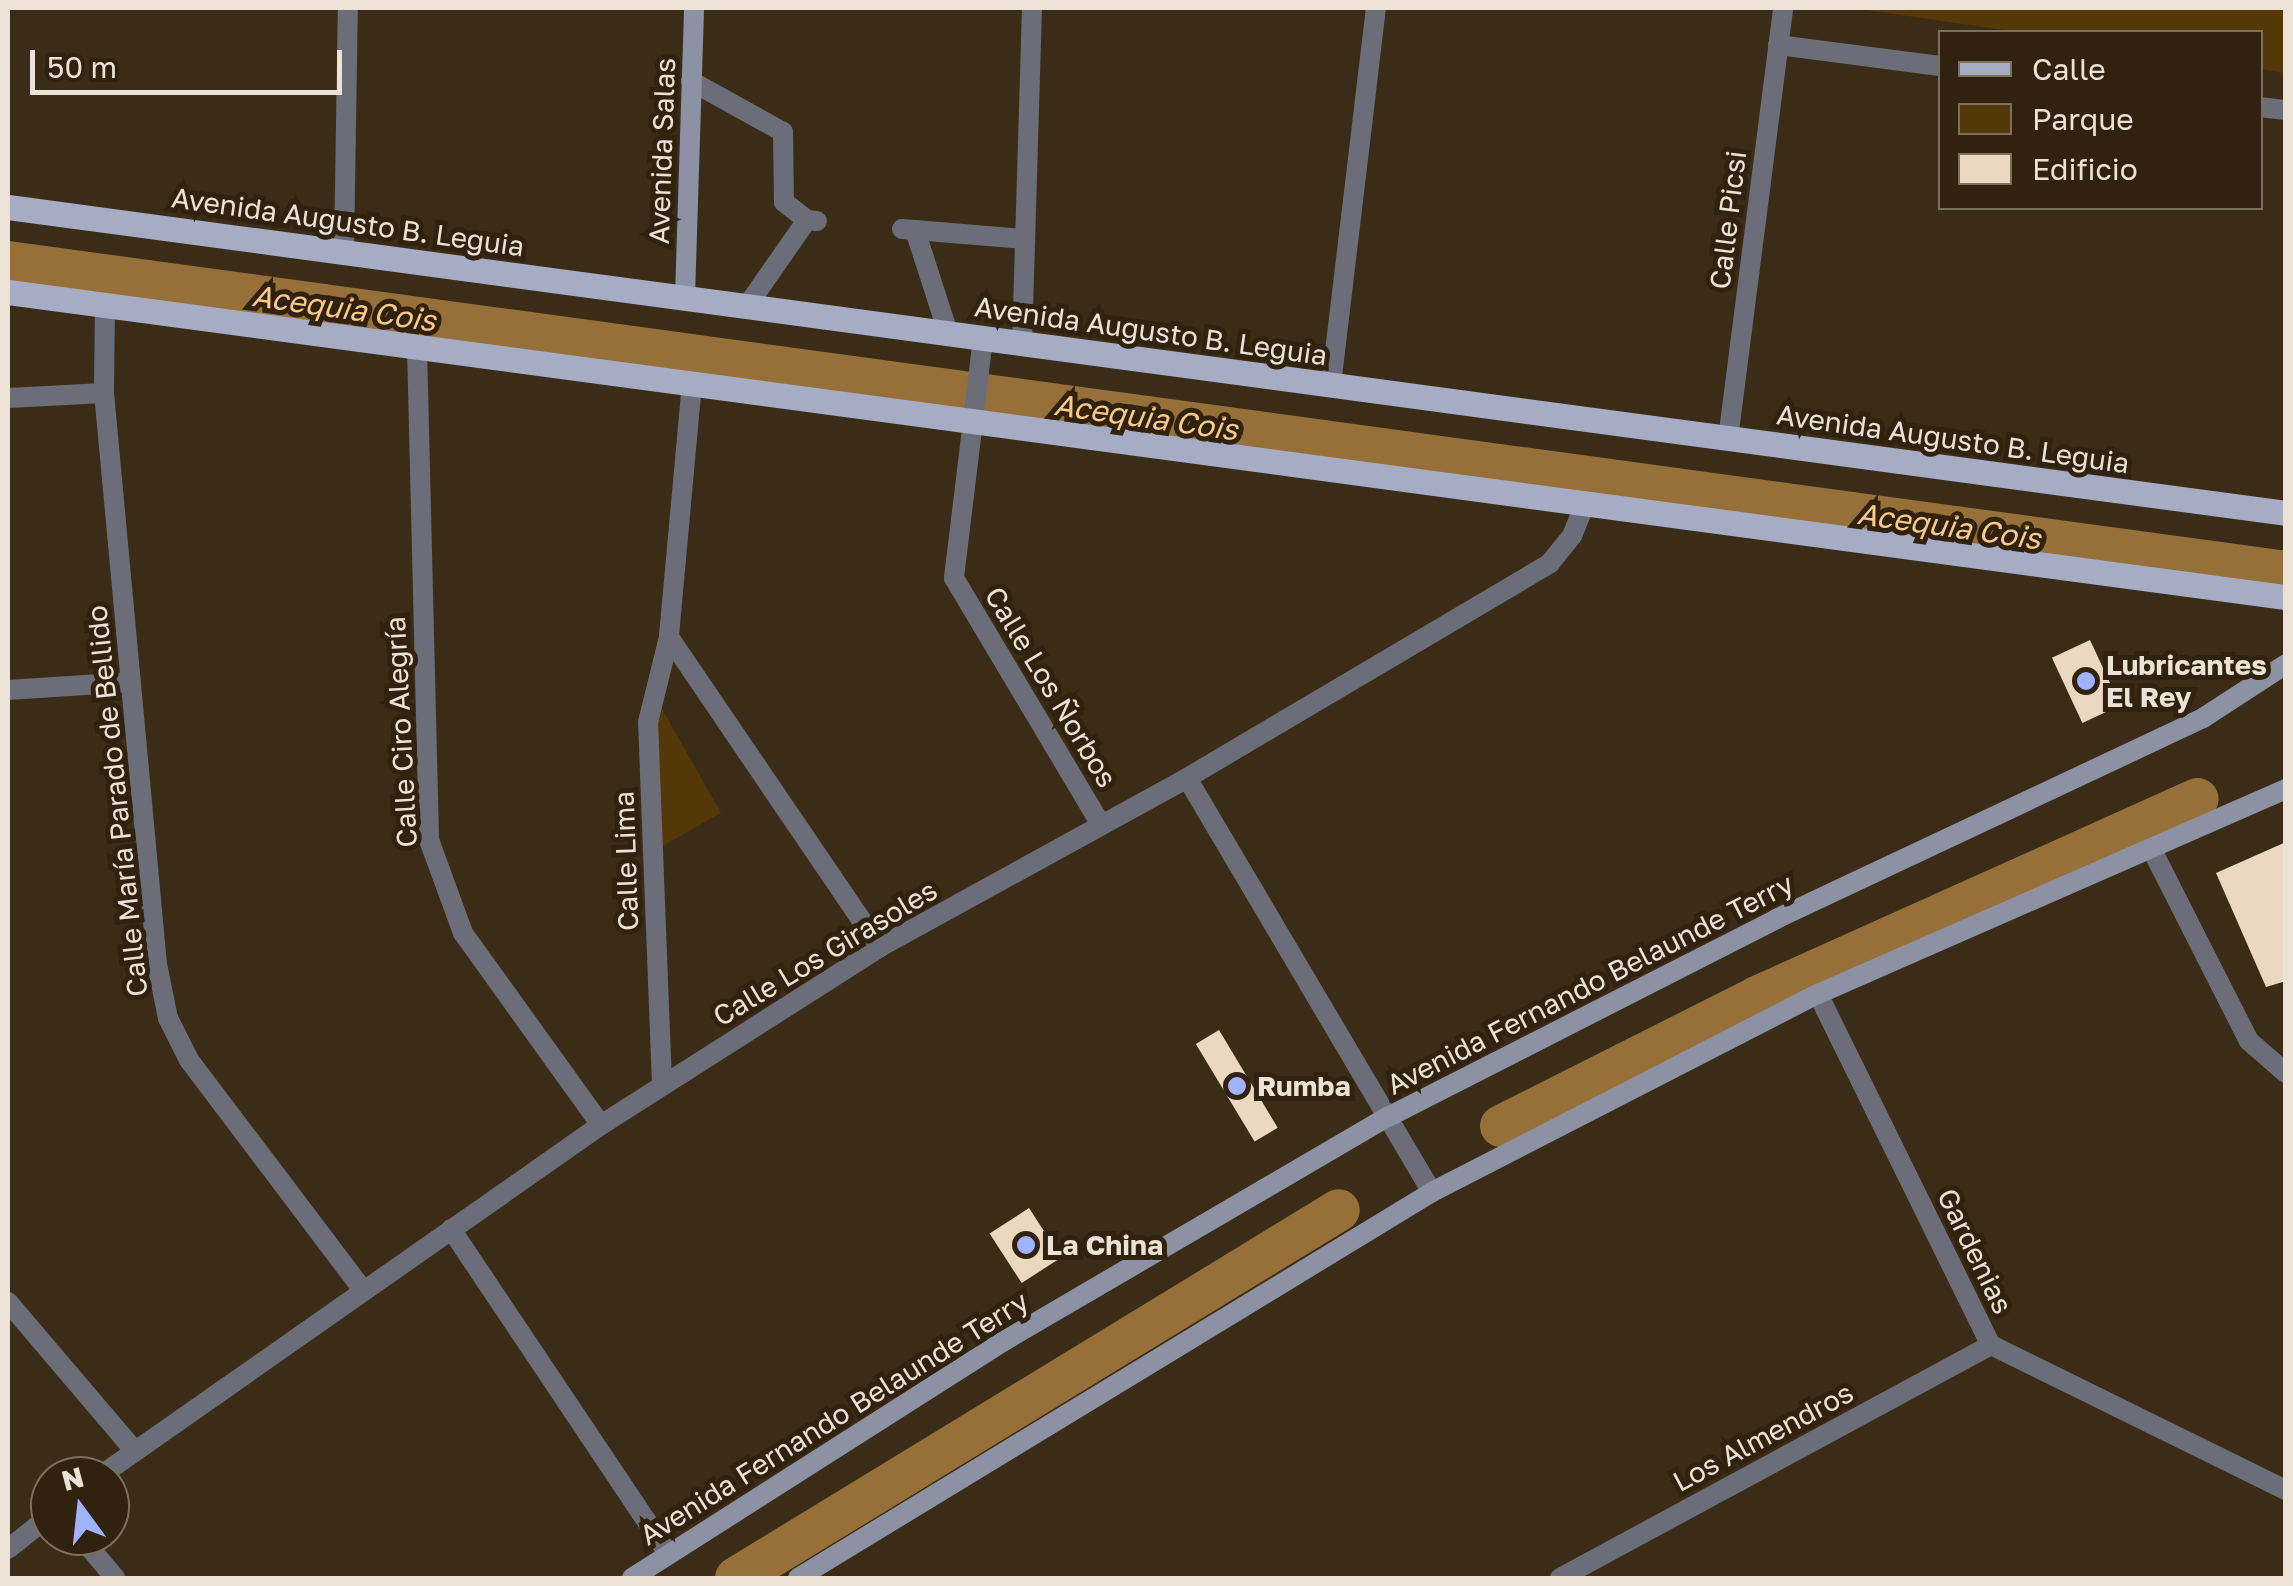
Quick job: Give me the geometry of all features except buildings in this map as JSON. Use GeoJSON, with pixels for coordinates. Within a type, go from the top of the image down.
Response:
{"type":"FeatureCollection","features":[{"type":"Feature","properties":{"kind":"main road","name":"Avenida Salas"},"geometry":{"type":"LineString","coordinates":[[685,297],[694,8]]}},
{"type":"Feature","properties":{"kind":"main road","name":"Avenida Augusto B. Leguia"},"geometry":{"type":"LineString","coordinates":[[8,207],[2286,513]]}},
{"type":"Feature","properties":{"kind":"main road"},"geometry":{"type":"LineString","coordinates":[[8,292],[976,418],[2286,597]]}},
{"type":"Feature","properties":{"kind":"main road","name":"Avenida Fernando Belaunde Terry"},"geometry":{"type":"LineString","coordinates":[[632,1578],[1004,1342],[1388,1117],[1776,919],[2203,718],[2286,664]]}},
{"type":"Feature","properties":{"kind":"main road"},"geometry":{"type":"LineString","coordinates":[[798,1578],[1432,1192],[1818,994],[2286,789]]}},
{"type":"Feature","properties":{"kind":"street"},"geometry":{"type":"LineString","coordinates":[[344,252],[348,8]]}},
{"type":"Feature","properties":{"kind":"street"},"geometry":{"type":"LineString","coordinates":[[1022,344],[1032,8]]}},
{"type":"Feature","properties":{"kind":"street"},"geometry":{"type":"LineString","coordinates":[[1331,385],[1376,8]]}},
{"type":"Feature","properties":{"kind":"street","name":"Calle Picsi"},"geometry":{"type":"LineString","coordinates":[[1728,439],[1783,8]]}},
{"type":"Feature","properties":{"kind":"street"},"geometry":{"type":"LineString","coordinates":[[1778,45],[1938,66]]}},
{"type":"Feature","properties":{"kind":"street"},"geometry":{"type":"LineString","coordinates":[[691,81],[784,132],[784,202],[812,220],[747,306]]}},
{"type":"Feature","properties":{"kind":"street"},"geometry":{"type":"LineString","coordinates":[[948,334],[908,229],[1025,240]]}},
{"type":"Feature","properties":{"kind":"street","name":"Calle María Parado de Bellido"},"geometry":{"type":"LineString","coordinates":[[105,304],[104,392],[168,1018],[189,1060],[363,1290]]}},
{"type":"Feature","properties":{"kind":"street","name":"Calle Los Ñorbos"},"geometry":{"type":"LineString","coordinates":[[983,340],[954,578],[1101,825]]}},
{"type":"Feature","properties":{"kind":"street","name":"Calle Ciro Alegría"},"geometry":{"type":"LineString","coordinates":[[417,346],[429,840],[463,933],[600,1125]]}},
{"type":"Feature","properties":{"kind":"street","name":"Calle Lima"},"geometry":{"type":"LineString","coordinates":[[662,1085],[648,722],[669,637],[692,383]]}},
{"type":"Feature","properties":{"kind":"street"},"geometry":{"type":"LineString","coordinates":[[8,398],[104,392]]}},
{"type":"Feature","properties":{"kind":"street","name":"Calle Los Girasoles"},"geometry":{"type":"LineString","coordinates":[[126,1456],[600,1125],[880,947],[1187,778],[1550,562],[1572,536],[1585,503]]}},
{"type":"Feature","properties":{"kind":"street"},"geometry":{"type":"LineString","coordinates":[[669,637],[880,947]]}},
{"type":"Feature","properties":{"kind":"street"},"geometry":{"type":"LineString","coordinates":[[8,690],[131,682]]}},
{"type":"Feature","properties":{"kind":"street"},"geometry":{"type":"LineString","coordinates":[[1187,778],[1432,1192]]}},
{"type":"Feature","properties":{"kind":"street"},"geometry":{"type":"LineString","coordinates":[[2151,848],[2248,1041],[2286,1073]]}},
{"type":"Feature","properties":{"kind":"street","name":"Gardenias"},"geometry":{"type":"LineString","coordinates":[[1818,994],[1991,1345],[2286,1490]]}},
{"type":"Feature","properties":{"kind":"street"},"geometry":{"type":"LineString","coordinates":[[451,1229],[668,1553]]}},
{"type":"Feature","properties":{"kind":"street"},"geometry":{"type":"LineString","coordinates":[[8,1302],[134,1450]]}},
{"type":"Feature","properties":{"kind":"street","name":"Los Almendros"},"geometry":{"type":"LineString","coordinates":[[1569,1573],[1991,1345]]}},
{"type":"Feature","properties":{"kind":"street"},"geometry":{"type":"LineString","coordinates":[[8,1549],[30,1532]]}},
{"type":"Feature","properties":{"kind":"street"},"geometry":{"type":"LineString","coordinates":[[97,1556],[115,1578]]}},
{"type":"Feature","properties":{"kind":"street"},"geometry":{"type":"LineString","coordinates":[[1569,1573],[1600,1578]]}},
{"type":"Feature","properties":{"kind":"green space"},"geometry":{"type":"Polygon","coordinates":[[[1853,8],[2285,8],[2285,73],[2263,69],[2263,30],[2004,30],[1853,8]]]}},
{"type":"Feature","properties":{"kind":"green space"},"geometry":{"type":"Polygon","coordinates":[[[661,707],[721,813],[659,848],[656,710],[661,707]]]}},
{"type":"Feature","properties":{"kind":"waterway","name":"Acequia Cois"},"geometry":{"type":"LineString","coordinates":[[8,262],[2286,572]]}},
{"type":"Feature","properties":{"kind":"waterway"},"geometry":{"type":"LineString","coordinates":[[1501,1126],[1757,997],[2198,799]]}},
{"type":"Feature","properties":{"kind":"waterway"},"geometry":{"type":"LineString","coordinates":[[736,1578],[1339,1210]]}},
{"type":"Feature","properties":{"kind":"place","name":"Lubricantes El Rey"},"geometry":{"type":"Point","coordinates":[2086,681]}},
{"type":"Feature","properties":{"kind":"place","name":"Rumba"},"geometry":{"type":"Point","coordinates":[1237,1086]}},
{"type":"Feature","properties":{"kind":"place","name":"La China"},"geometry":{"type":"Point","coordinates":[1026,1245]}}]}
